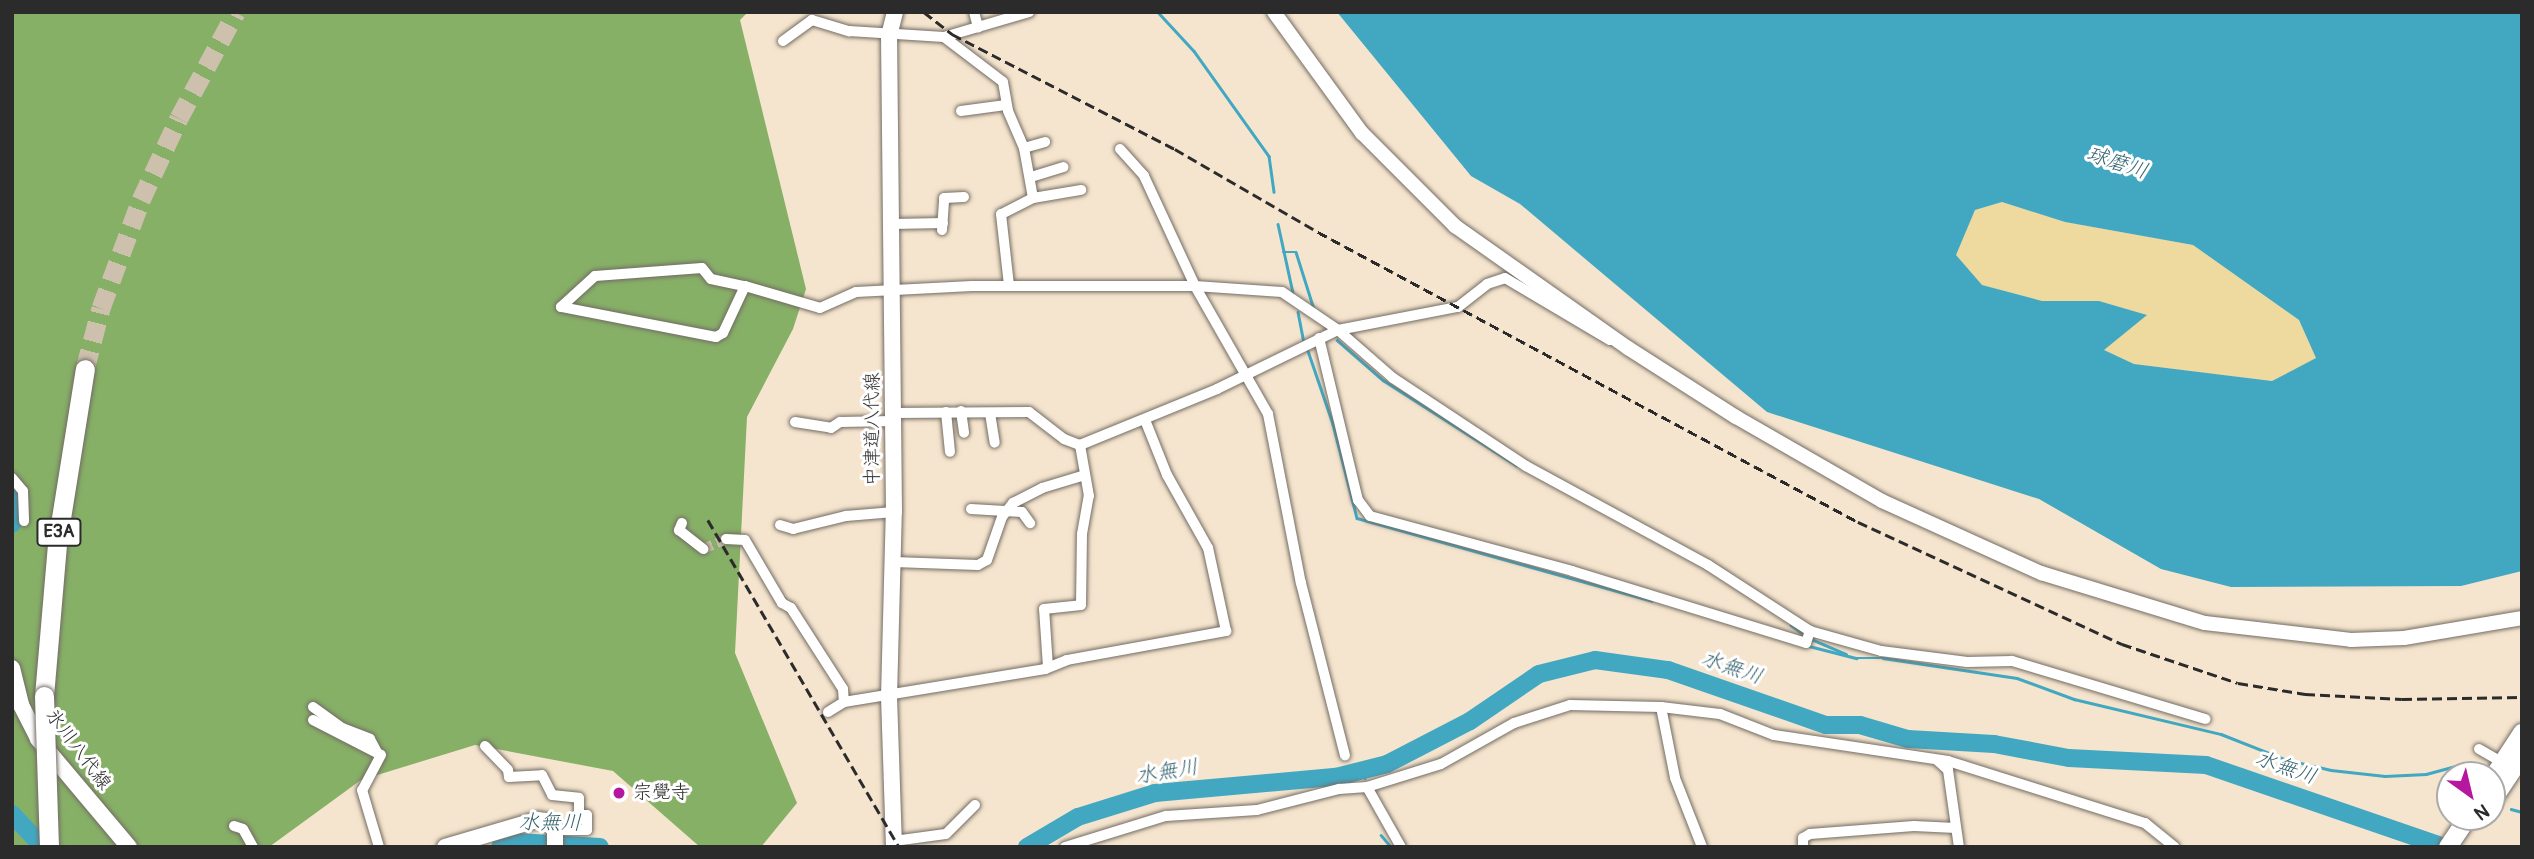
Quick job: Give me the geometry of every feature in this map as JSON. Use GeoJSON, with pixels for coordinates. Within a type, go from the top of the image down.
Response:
{"type":"FeatureCollection","features":[{"type":"Feature","properties":{"kind":"highway","name":"E3A"},"geometry":{"type":"LineString","coordinates":[[49,847],[44,696],[57,543],[85,369]]}},
{"type":"Feature","properties":{"kind":"highway"},"geometry":{"type":"LineString","coordinates":[[2503,761],[2522,733]]}},
{"type":"Feature","properties":{"kind":"highway"},"geometry":{"type":"LineString","coordinates":[[2506,780],[2522,756]]}},
{"type":"Feature","properties":{"kind":"highway"},"geometry":{"type":"LineString","coordinates":[[2448,847],[2463,831]]}},
{"type":"Feature","properties":{"kind":"main road","name":"中津道八代線"},"geometry":{"type":"LineString","coordinates":[[894,844],[890,697],[894,417],[889,36],[895,12]]}},
{"type":"Feature","properties":{"kind":"main road","name":"氷川八代線"},"geometry":{"type":"LineString","coordinates":[[12,668],[21,705],[38,739],[129,847]]}},
{"type":"Feature","properties":{"kind":"main road"},"geometry":{"type":"LineString","coordinates":[[445,847],[537,820],[546,821],[555,837]]}},
{"type":"Feature","properties":{"kind":"street"},"geometry":{"type":"LineString","coordinates":[[813,12],[849,32]]}},
{"type":"Feature","properties":{"kind":"street"},"geometry":{"type":"LineString","coordinates":[[974,12],[978,27]]}},
{"type":"Feature","properties":{"kind":"street"},"geometry":{"type":"LineString","coordinates":[[783,41],[812,20],[849,32],[944,37],[1015,14],[1030,12]]}},
{"type":"Feature","properties":{"kind":"street"},"geometry":{"type":"LineString","coordinates":[[1274,12],[1343,110],[1415,190],[1490,253],[1628,348],[1736,417],[1882,501],[2041,573],[2098,593],[2205,623],[2351,640],[2416,636],[2522,618]]}},
{"type":"Feature","properties":{"kind":"street"},"geometry":{"type":"LineString","coordinates":[[944,37],[1003,82],[1006,105],[1024,148],[1033,198]]}},
{"type":"Feature","properties":{"kind":"street"},"geometry":{"type":"LineString","coordinates":[[961,111],[1006,105]]}},
{"type":"Feature","properties":{"kind":"street"},"geometry":{"type":"LineString","coordinates":[[1024,148],[1045,142]]}},
{"type":"Feature","properties":{"kind":"street"},"geometry":{"type":"LineString","coordinates":[[1120,149],[1144,176],[1195,286],[1246,373],[1276,440],[1301,583],[1345,755]]}},
{"type":"Feature","properties":{"kind":"street"},"geometry":{"type":"LineString","coordinates":[[1031,177],[1064,167]]}},
{"type":"Feature","properties":{"kind":"street"},"geometry":{"type":"LineString","coordinates":[[1009,285],[1001,214],[1033,198],[1081,190]]}},
{"type":"Feature","properties":{"kind":"street"},"geometry":{"type":"LineString","coordinates":[[891,224],[943,226],[940,198],[964,197]]}},
{"type":"Feature","properties":{"kind":"street"},"geometry":{"type":"LineString","coordinates":[[745,286],[723,333],[716,337],[561,307],[595,276],[702,268],[711,279],[745,286],[820,308],[856,292],[893,288],[1009,285],[1195,286],[1282,292],[1338,330],[1384,372],[1525,466],[1708,565],[1810,631],[1881,652],[1967,662],[2012,661],[2205,719]]}},
{"type":"Feature","properties":{"kind":"street"},"geometry":{"type":"LineString","coordinates":[[795,422],[831,428],[840,422],[946,412],[1029,412],[1064,439],[1080,444],[1217,389],[1338,330],[1361,329],[1458,307],[1487,284],[1505,278],[1594,334],[1628,348]]}},
{"type":"Feature","properties":{"kind":"street"},"geometry":{"type":"LineString","coordinates":[[1319,338],[1359,500],[1370,516],[1572,571],[1806,643],[1810,631]]}},
{"type":"Feature","properties":{"kind":"street"},"geometry":{"type":"LineString","coordinates":[[961,411],[964,433]]}},
{"type":"Feature","properties":{"kind":"street"},"geometry":{"type":"LineString","coordinates":[[946,412],[950,452]]}},
{"type":"Feature","properties":{"kind":"street"},"geometry":{"type":"LineString","coordinates":[[990,413],[995,443]]}},
{"type":"Feature","properties":{"kind":"street"},"geometry":{"type":"LineString","coordinates":[[828,712],[844,702],[890,697],[1048,667],[1229,628],[1208,548],[1167,475],[1145,420]]}},
{"type":"Feature","properties":{"kind":"street"},"geometry":{"type":"LineString","coordinates":[[1048,667],[1044,610],[1081,604],[1082,534],[1089,496],[1080,444]]}},
{"type":"Feature","properties":{"kind":"street"},"geometry":{"type":"LineString","coordinates":[[894,562],[978,565],[987,561],[1007,510],[1042,488],[1085,475]]}},
{"type":"Feature","properties":{"kind":"street"},"geometry":{"type":"LineString","coordinates":[[12,478],[23,491],[24,521]]}},
{"type":"Feature","properties":{"kind":"street"},"geometry":{"type":"LineString","coordinates":[[971,509],[1023,512],[1030,523]]}},
{"type":"Feature","properties":{"kind":"street"},"geometry":{"type":"LineString","coordinates":[[780,525],[793,529],[846,516],[894,512]]}},
{"type":"Feature","properties":{"kind":"street"},"geometry":{"type":"LineString","coordinates":[[682,523],[679,530],[703,549]]}},
{"type":"Feature","properties":{"kind":"street"},"geometry":{"type":"LineString","coordinates":[[726,539],[745,540],[782,603],[791,608],[843,689],[844,702]]}},
{"type":"Feature","properties":{"kind":"street"},"geometry":{"type":"LineString","coordinates":[[313,707],[342,728],[370,739],[378,754]]}},
{"type":"Feature","properties":{"kind":"street"},"geometry":{"type":"LineString","coordinates":[[1661,707],[1675,778],[1702,847]]}},
{"type":"Feature","properties":{"kind":"street"},"geometry":{"type":"LineString","coordinates":[[1065,847],[1166,816],[1257,810],[1339,789],[1367,787],[1441,764],[1550,708],[1661,707],[1720,714],[1774,736],[1935,758],[2145,823],[2175,847]]}},
{"type":"Feature","properties":{"kind":"street"},"geometry":{"type":"LineString","coordinates":[[313,720],[378,754]]}},
{"type":"Feature","properties":{"kind":"street"},"geometry":{"type":"LineString","coordinates":[[485,746],[508,770],[509,777],[542,775],[552,795],[579,798],[579,815],[587,815],[587,830],[555,837]]}},
{"type":"Feature","properties":{"kind":"street"},"geometry":{"type":"LineString","coordinates":[[2479,749],[2499,761]]}},
{"type":"Feature","properties":{"kind":"street"},"geometry":{"type":"LineString","coordinates":[[378,754],[362,790],[379,847]]}},
{"type":"Feature","properties":{"kind":"street"},"geometry":{"type":"LineString","coordinates":[[1935,758],[1948,770],[1959,847]]}},
{"type":"Feature","properties":{"kind":"street"},"geometry":{"type":"LineString","coordinates":[[1367,787],[1401,847]]}},
{"type":"Feature","properties":{"kind":"street"},"geometry":{"type":"LineString","coordinates":[[894,844],[946,834],[975,805]]}},
{"type":"Feature","properties":{"kind":"street"},"geometry":{"type":"LineString","coordinates":[[234,826],[243,829],[254,847]]}},
{"type":"Feature","properties":{"kind":"street"},"geometry":{"type":"LineString","coordinates":[[1803,847],[1804,838],[1810,834],[1914,826],[1956,828]]}},
{"type":"Feature","properties":{"kind":"green space"},"geometry":{"type":"Polygon","coordinates":[[[12,12],[748,12],[740,20],[806,289],[793,329],[747,417],[735,653],[797,803],[761,847],[700,847],[613,771],[475,745],[361,780],[269,847],[12,847],[12,12]]]}},
{"type":"Feature","properties":{"kind":"sand"},"geometry":{"type":"Polygon","coordinates":[[[2002,202],[2065,222],[2193,245],[2299,320],[2317,358],[2272,381],[2134,364],[2103,350],[2146,315],[2099,301],[2042,301],[1981,285],[1955,255],[1975,210],[2002,202]]]}},
{"type":"Feature","properties":{"kind":"water","name":"球磨川"},"geometry":{"type":"Polygon","coordinates":[[[1337,12],[2522,12],[2522,571],[2461,586],[2231,587],[2161,569],[2039,499],[1767,412],[1520,204],[1471,176],[1337,12]],[[2002,202],[1975,210],[1956,255],[1982,285],[2042,301],[2099,301],[2147,315],[2104,350],[2134,364],[2272,381],[2316,358],[2299,320],[2193,245],[2065,222],[2002,202]]]}},
{"type":"Feature","properties":{"kind":"waterway"},"geometry":{"type":"LineString","coordinates":[[1158,12],[1194,51],[1269,156],[1274,192]]}},
{"type":"Feature","properties":{"kind":"waterway"},"geometry":{"type":"LineString","coordinates":[[1278,224],[1293,293]]}},
{"type":"Feature","properties":{"kind":"waterway"},"geometry":{"type":"LineString","coordinates":[[1283,252],[1296,252],[1314,309]]}},
{"type":"Feature","properties":{"kind":"waterway"},"geometry":{"type":"LineString","coordinates":[[1298,312],[1304,342]]}},
{"type":"Feature","properties":{"kind":"waterway"},"geometry":{"type":"LineString","coordinates":[[1337,340],[1383,380],[1516,465]]}},
{"type":"Feature","properties":{"kind":"waterway"},"geometry":{"type":"LineString","coordinates":[[1307,348],[1333,424],[1357,518],[1652,601]]}},
{"type":"Feature","properties":{"kind":"waterway","name":"水無川"},"geometry":{"type":"LineString","coordinates":[[12,491],[17,512],[12,524]]}},
{"type":"Feature","properties":{"kind":"waterway"},"geometry":{"type":"LineString","coordinates":[[1791,625],[1805,635]]}},
{"type":"Feature","properties":{"kind":"waterway"},"geometry":{"type":"LineString","coordinates":[[1811,639],[1846,654]]}},
{"type":"Feature","properties":{"kind":"waterway"},"geometry":{"type":"LineString","coordinates":[[1809,646],[1856,658],[1883,658],[2017,678],[2074,699],[2221,734],[2284,759],[2331,770],[2385,776],[2436,771]]}},
{"type":"Feature","properties":{"kind":"waterway","name":"水無川"},"geometry":{"type":"LineString","coordinates":[[1027,847],[1078,817],[1155,793],[1336,777],[1387,764],[1470,721],[1539,674],[1595,660],[1668,670],[1826,725],[1860,725],[1908,739],[1994,744],[2069,758],[2206,765],[2444,847]]}},
{"type":"Feature","properties":{"kind":"waterway"},"geometry":{"type":"LineString","coordinates":[[1364,771],[1365,778]]}},
{"type":"Feature","properties":{"kind":"waterway"},"geometry":{"type":"LineString","coordinates":[[2511,809],[2522,812]]}},
{"type":"Feature","properties":{"kind":"waterway","name":"水無川"},"geometry":{"type":"LineString","coordinates":[[12,814],[43,847]]}},
{"type":"Feature","properties":{"kind":"waterway"},"geometry":{"type":"LineString","coordinates":[[1381,835],[1391,847]]}},
{"type":"Feature","properties":{"kind":"waterway","name":"水無川"},"geometry":{"type":"LineString","coordinates":[[500,847],[518,842],[600,847]]}},
{"type":"Feature","properties":{"kind":"tunnel"},"geometry":{"type":"LineString","coordinates":[[85,369],[101,308],[141,200],[179,118],[236,12]]}},
{"type":"Feature","properties":{"kind":"tunnel"},"geometry":{"type":"LineString","coordinates":[[703,549],[726,539]]}},
{"type":"Feature","properties":{"kind":"railway"},"geometry":{"type":"LineString","coordinates":[[924,12],[952,34],[1175,149],[1318,232],[1858,522],[2122,644],[2238,683],[2305,694],[2402,699],[2522,697]]}},
{"type":"Feature","properties":{"kind":"railway"},"geometry":{"type":"LineString","coordinates":[[708,520],[899,847]]}},
{"type":"Feature","properties":{"kind":"place","name":"宗覺寺"},"geometry":{"type":"Point","coordinates":[619,793]}}]}
